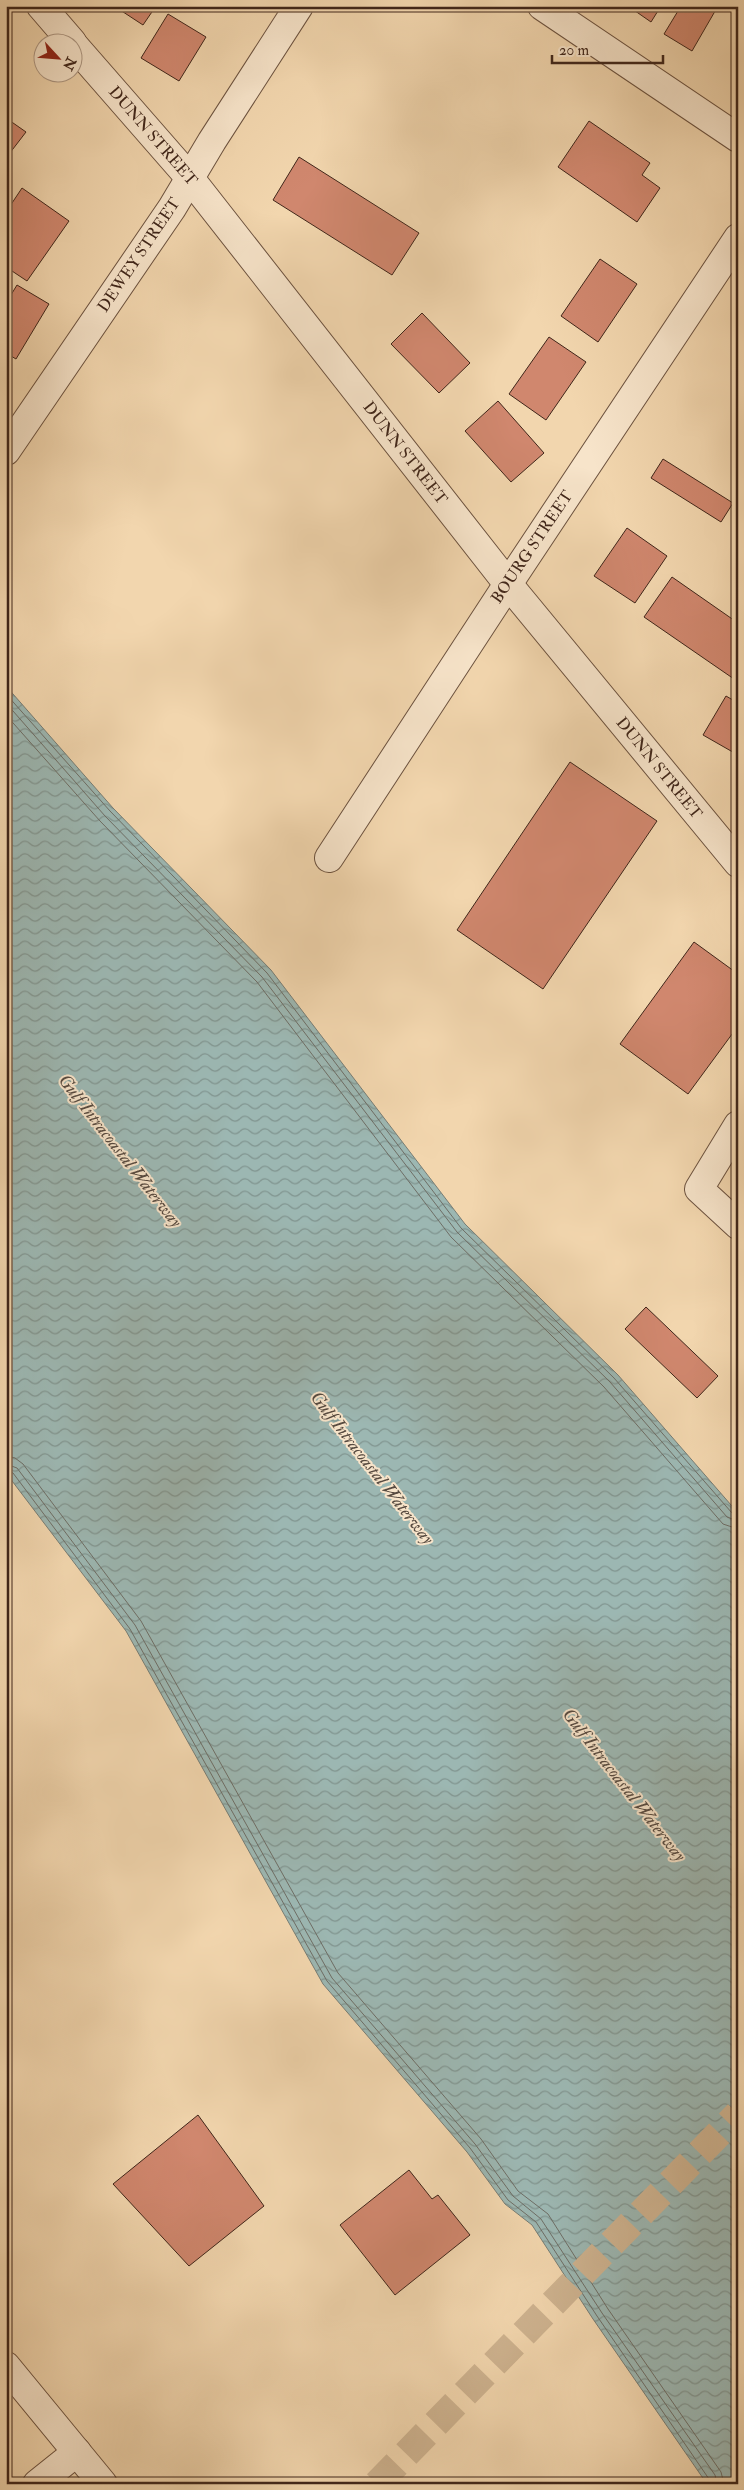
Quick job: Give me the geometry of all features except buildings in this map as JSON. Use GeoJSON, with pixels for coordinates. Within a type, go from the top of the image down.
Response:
{"type":"FeatureCollection","features":[{"type":"Feature","properties":{"kind":"street","name":"DUNN STREET"},"geometry":{"type":"LineString","coordinates":[[41,6],[63,32]]}},
{"type":"Feature","properties":{"kind":"street","name":"DEWEY STREET"},"geometry":{"type":"LineString","coordinates":[[6,451],[172,208],[189,177],[299,6]]}},
{"type":"Feature","properties":{"kind":"street"},"geometry":{"type":"LineString","coordinates":[[542,6],[738,138]]}},
{"type":"Feature","properties":{"kind":"street","name":"DUNN STREET"},"geometry":{"type":"LineString","coordinates":[[82,54],[189,177],[508,584],[738,863]]}},
{"type":"Feature","properties":{"kind":"street","name":"BOURG STREET"},"geometry":{"type":"LineString","coordinates":[[329,858],[738,238]]}},
{"type":"Feature","properties":{"kind":"street"},"geometry":{"type":"LineString","coordinates":[[738,1125],[699,1188],[738,1225]]}},
{"type":"Feature","properties":{"kind":"street"},"geometry":{"type":"LineString","coordinates":[[6,2366],[103,2484]]}},
{"type":"Feature","properties":{"kind":"street"},"geometry":{"type":"LineString","coordinates":[[37,2484],[77,2452]]}},
{"type":"Feature","properties":{"kind":"water","name":"Gulf Intracoastal Waterway"},"geometry":{"type":"Polygon","coordinates":[[[6,686],[113,808],[271,970],[465,1224],[618,1375],[738,1513],[738,2484],[707,2484],[593,2319],[532,2225],[505,2204],[467,2152],[323,1984],[126,1631],[6,1473],[6,686]]]}},
{"type":"Feature","properties":{"kind":"tunnel"},"geometry":{"type":"LineString","coordinates":[[377,2484],[738,2114]]}}]}
